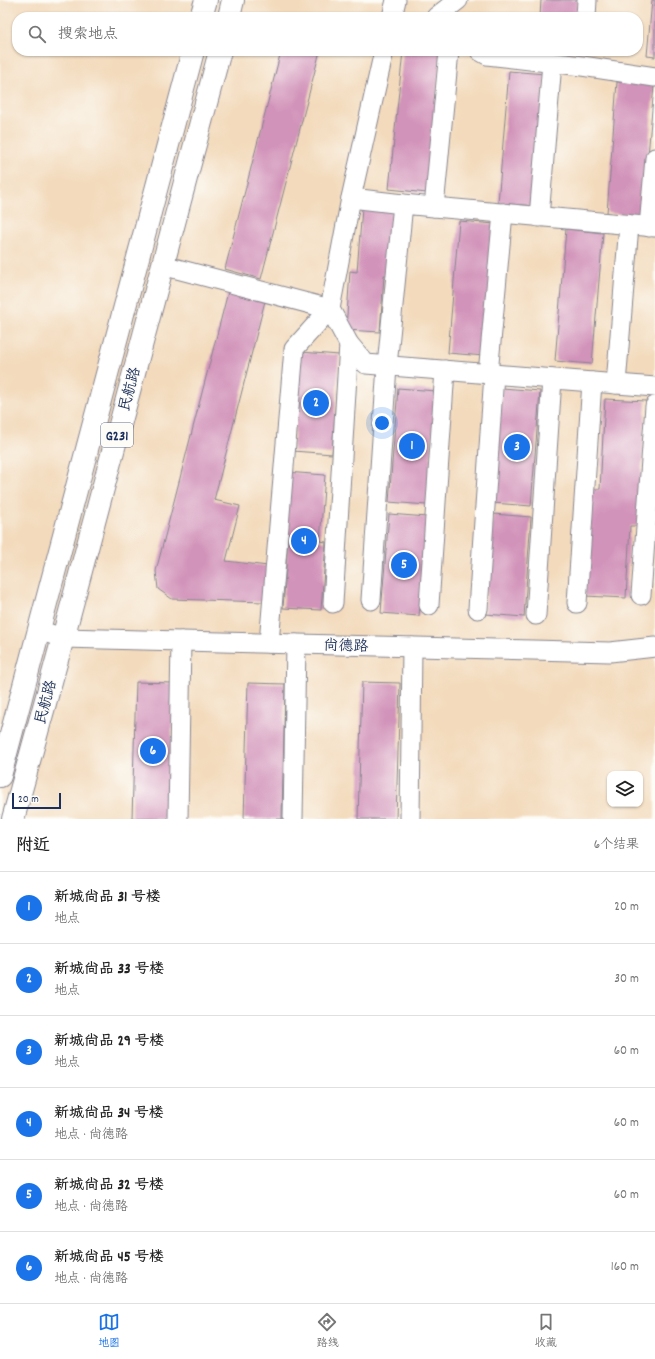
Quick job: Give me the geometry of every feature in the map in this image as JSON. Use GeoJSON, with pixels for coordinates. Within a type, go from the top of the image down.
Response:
{"type":"FeatureCollection","features":[{"type":"Feature","properties":{"kind":"highway"},"geometry":{"type":"LineString","coordinates":[[202,12],[206,0]]}},
{"type":"Feature","properties":{"kind":"highway"},"geometry":{"type":"LineString","coordinates":[[230,12],[233,0]]}},
{"type":"Feature","properties":{"kind":"highway","name":"民航路"},"geometry":{"type":"LineString","coordinates":[[0,776],[192,56]]}},
{"type":"Feature","properties":{"kind":"highway","name":"民航路"},"geometry":{"type":"LineString","coordinates":[[13,819],[219,56]]}},
{"type":"Feature","properties":{"kind":"street"},"geometry":{"type":"LineString","coordinates":[[442,12],[458,0]]}},
{"type":"Feature","properties":{"kind":"street"},"geometry":{"type":"LineString","coordinates":[[586,12],[587,0]]}},
{"type":"Feature","properties":{"kind":"street"},"geometry":{"type":"LineString","coordinates":[[269,643],[294,349],[330,309],[351,198],[383,56]]}},
{"type":"Feature","properties":{"kind":"street"},"geometry":{"type":"LineString","coordinates":[[434,207],[449,56]]}},
{"type":"Feature","properties":{"kind":"street"},"geometry":{"type":"LineString","coordinates":[[496,56],[552,62],[583,59],[655,77]]}},
{"type":"Feature","properties":{"kind":"street"},"geometry":{"type":"LineString","coordinates":[[539,217],[552,62]]}},
{"type":"Feature","properties":{"kind":"street"},"geometry":{"type":"LineString","coordinates":[[351,198],[652,227],[655,158]]}},
{"type":"Feature","properties":{"kind":"street"},"geometry":{"type":"LineString","coordinates":[[371,600],[387,366],[403,204]]}},
{"type":"Feature","properties":{"kind":"street"},"geometry":{"type":"LineString","coordinates":[[478,609],[491,374],[503,213]]}},
{"type":"Feature","properties":{"kind":"street"},"geometry":{"type":"LineString","coordinates":[[616,384],[629,225]]}},
{"type":"Feature","properties":{"kind":"street"},"geometry":{"type":"LineString","coordinates":[[162,265],[330,309],[350,344],[366,364],[655,387]]}},
{"type":"Feature","properties":{"kind":"street"},"geometry":{"type":"LineString","coordinates":[[333,603],[350,344]]}},
{"type":"Feature","properties":{"kind":"street"},"geometry":{"type":"LineString","coordinates":[[429,606],[445,370]]}},
{"type":"Feature","properties":{"kind":"street"},"geometry":{"type":"LineString","coordinates":[[536,615],[552,379]]}},
{"type":"Feature","properties":{"kind":"street"},"geometry":{"type":"LineString","coordinates":[[577,603],[592,382]]}},
{"type":"Feature","properties":{"kind":"street"},"geometry":{"type":"LineString","coordinates":[[641,595],[655,406]]}},
{"type":"Feature","properties":{"kind":"street","name":"尚德路"},"geometry":{"type":"LineString","coordinates":[[38,630],[63,638],[610,652],[655,647]]}},
{"type":"Feature","properties":{"kind":"street"},"geometry":{"type":"LineString","coordinates":[[178,819],[181,641]]}},
{"type":"Feature","properties":{"kind":"street"},"geometry":{"type":"LineString","coordinates":[[293,819],[296,644]]}},
{"type":"Feature","properties":{"kind":"street"},"geometry":{"type":"LineString","coordinates":[[410,819],[412,647]]}},
{"type":"Feature","properties":{"kind":"building"},"geometry":{"type":"Polygon","coordinates":[[[541,0],[578,0],[577,12],[540,12],[541,0]]]}},
{"type":"Feature","properties":{"kind":"building"},"geometry":{"type":"Polygon","coordinates":[[[652,0],[655,0],[655,57],[647,56],[652,0]]]}},
{"type":"Feature","properties":{"kind":"building"},"geometry":{"type":"Polygon","coordinates":[[[280,56],[319,56],[261,279],[225,269],[280,56]]]}},
{"type":"Feature","properties":{"kind":"building"},"geometry":{"type":"Polygon","coordinates":[[[402,56],[441,56],[427,193],[389,189],[402,56]]]}},
{"type":"Feature","properties":{"kind":"building"},"geometry":{"type":"Polygon","coordinates":[[[509,71],[545,74],[534,206],[498,203],[509,71]]]}},
{"type":"Feature","properties":{"kind":"building"},"geometry":{"type":"Polygon","coordinates":[[[617,82],[654,85],[643,216],[607,213],[617,82]]]}},
{"type":"Feature","properties":{"kind":"building"},"geometry":{"type":"Polygon","coordinates":[[[362,208],[396,211],[391,275],[384,275],[380,332],[346,330],[350,271],[357,272],[362,208]]]}},
{"type":"Feature","properties":{"kind":"building"},"geometry":{"type":"Polygon","coordinates":[[[459,221],[495,224],[484,356],[448,353],[459,221]]]}},
{"type":"Feature","properties":{"kind":"building"},"geometry":{"type":"Polygon","coordinates":[[[566,229],[603,233],[592,364],[555,361],[566,229]]]}},
{"type":"Feature","properties":{"kind":"building"},"geometry":{"type":"Polygon","coordinates":[[[228,292],[265,301],[214,500],[240,506],[226,561],[268,566],[264,602],[172,599],[158,589],[156,571],[228,292]]]}},
{"type":"Feature","properties":{"kind":"building"},"geometry":{"type":"Polygon","coordinates":[[[301,352],[339,355],[332,454],[293,451],[301,352]]]}},
{"type":"Feature","properties":{"kind":"building"},"geometry":{"type":"Polygon","coordinates":[[[398,388],[436,391],[427,505],[389,502],[398,388]]]}},
{"type":"Feature","properties":{"kind":"building"},"geometry":{"type":"Polygon","coordinates":[[[502,388],[540,391],[531,506],[493,503],[502,388]]]}},
{"type":"Feature","properties":{"kind":"building"},"geometry":{"type":"Polygon","coordinates":[[[605,399],[646,401],[638,526],[630,526],[626,598],[585,596],[591,489],[600,489],[605,399]]]}},
{"type":"Feature","properties":{"kind":"building"},"geometry":{"type":"Polygon","coordinates":[[[286,472],[325,475],[320,541],[326,542],[321,610],[283,608],[288,540],[281,539],[286,472]]]}},
{"type":"Feature","properties":{"kind":"building"},"geometry":{"type":"Polygon","coordinates":[[[389,514],[427,517],[419,616],[381,613],[389,514]]]}},
{"type":"Feature","properties":{"kind":"building"},"geometry":{"type":"Polygon","coordinates":[[[493,514],[531,517],[524,617],[485,614],[493,514]]]}},
{"type":"Feature","properties":{"kind":"building"},"geometry":{"type":"Polygon","coordinates":[[[136,682],[173,683],[170,819],[132,819],[136,682]]]}},
{"type":"Feature","properties":{"kind":"building"},"geometry":{"type":"Polygon","coordinates":[[[362,682],[400,683],[396,819],[358,819],[362,682]]]}},
{"type":"Feature","properties":{"kind":"building"},"geometry":{"type":"Polygon","coordinates":[[[248,683],[285,684],[282,819],[244,819],[248,683]]]}},
{"type":"Feature","properties":{"kind":"place","name":"新城尚品 33 号楼"},"geometry":{"type":"Point","coordinates":[316,403]}},
{"type":"Feature","properties":{"kind":"place","name":"新城尚品 31 号楼"},"geometry":{"type":"Point","coordinates":[412,446]}},
{"type":"Feature","properties":{"kind":"place","name":"新城尚品 29 号楼"},"geometry":{"type":"Point","coordinates":[517,447]}},
{"type":"Feature","properties":{"kind":"place","name":"新城尚品 34 号楼"},"geometry":{"type":"Point","coordinates":[304,541]}},
{"type":"Feature","properties":{"kind":"place","name":"新城尚品 32 号楼"},"geometry":{"type":"Point","coordinates":[404,565]}},
{"type":"Feature","properties":{"kind":"place","name":"新城尚品 45 号楼"},"geometry":{"type":"Point","coordinates":[153,751]}}]}
